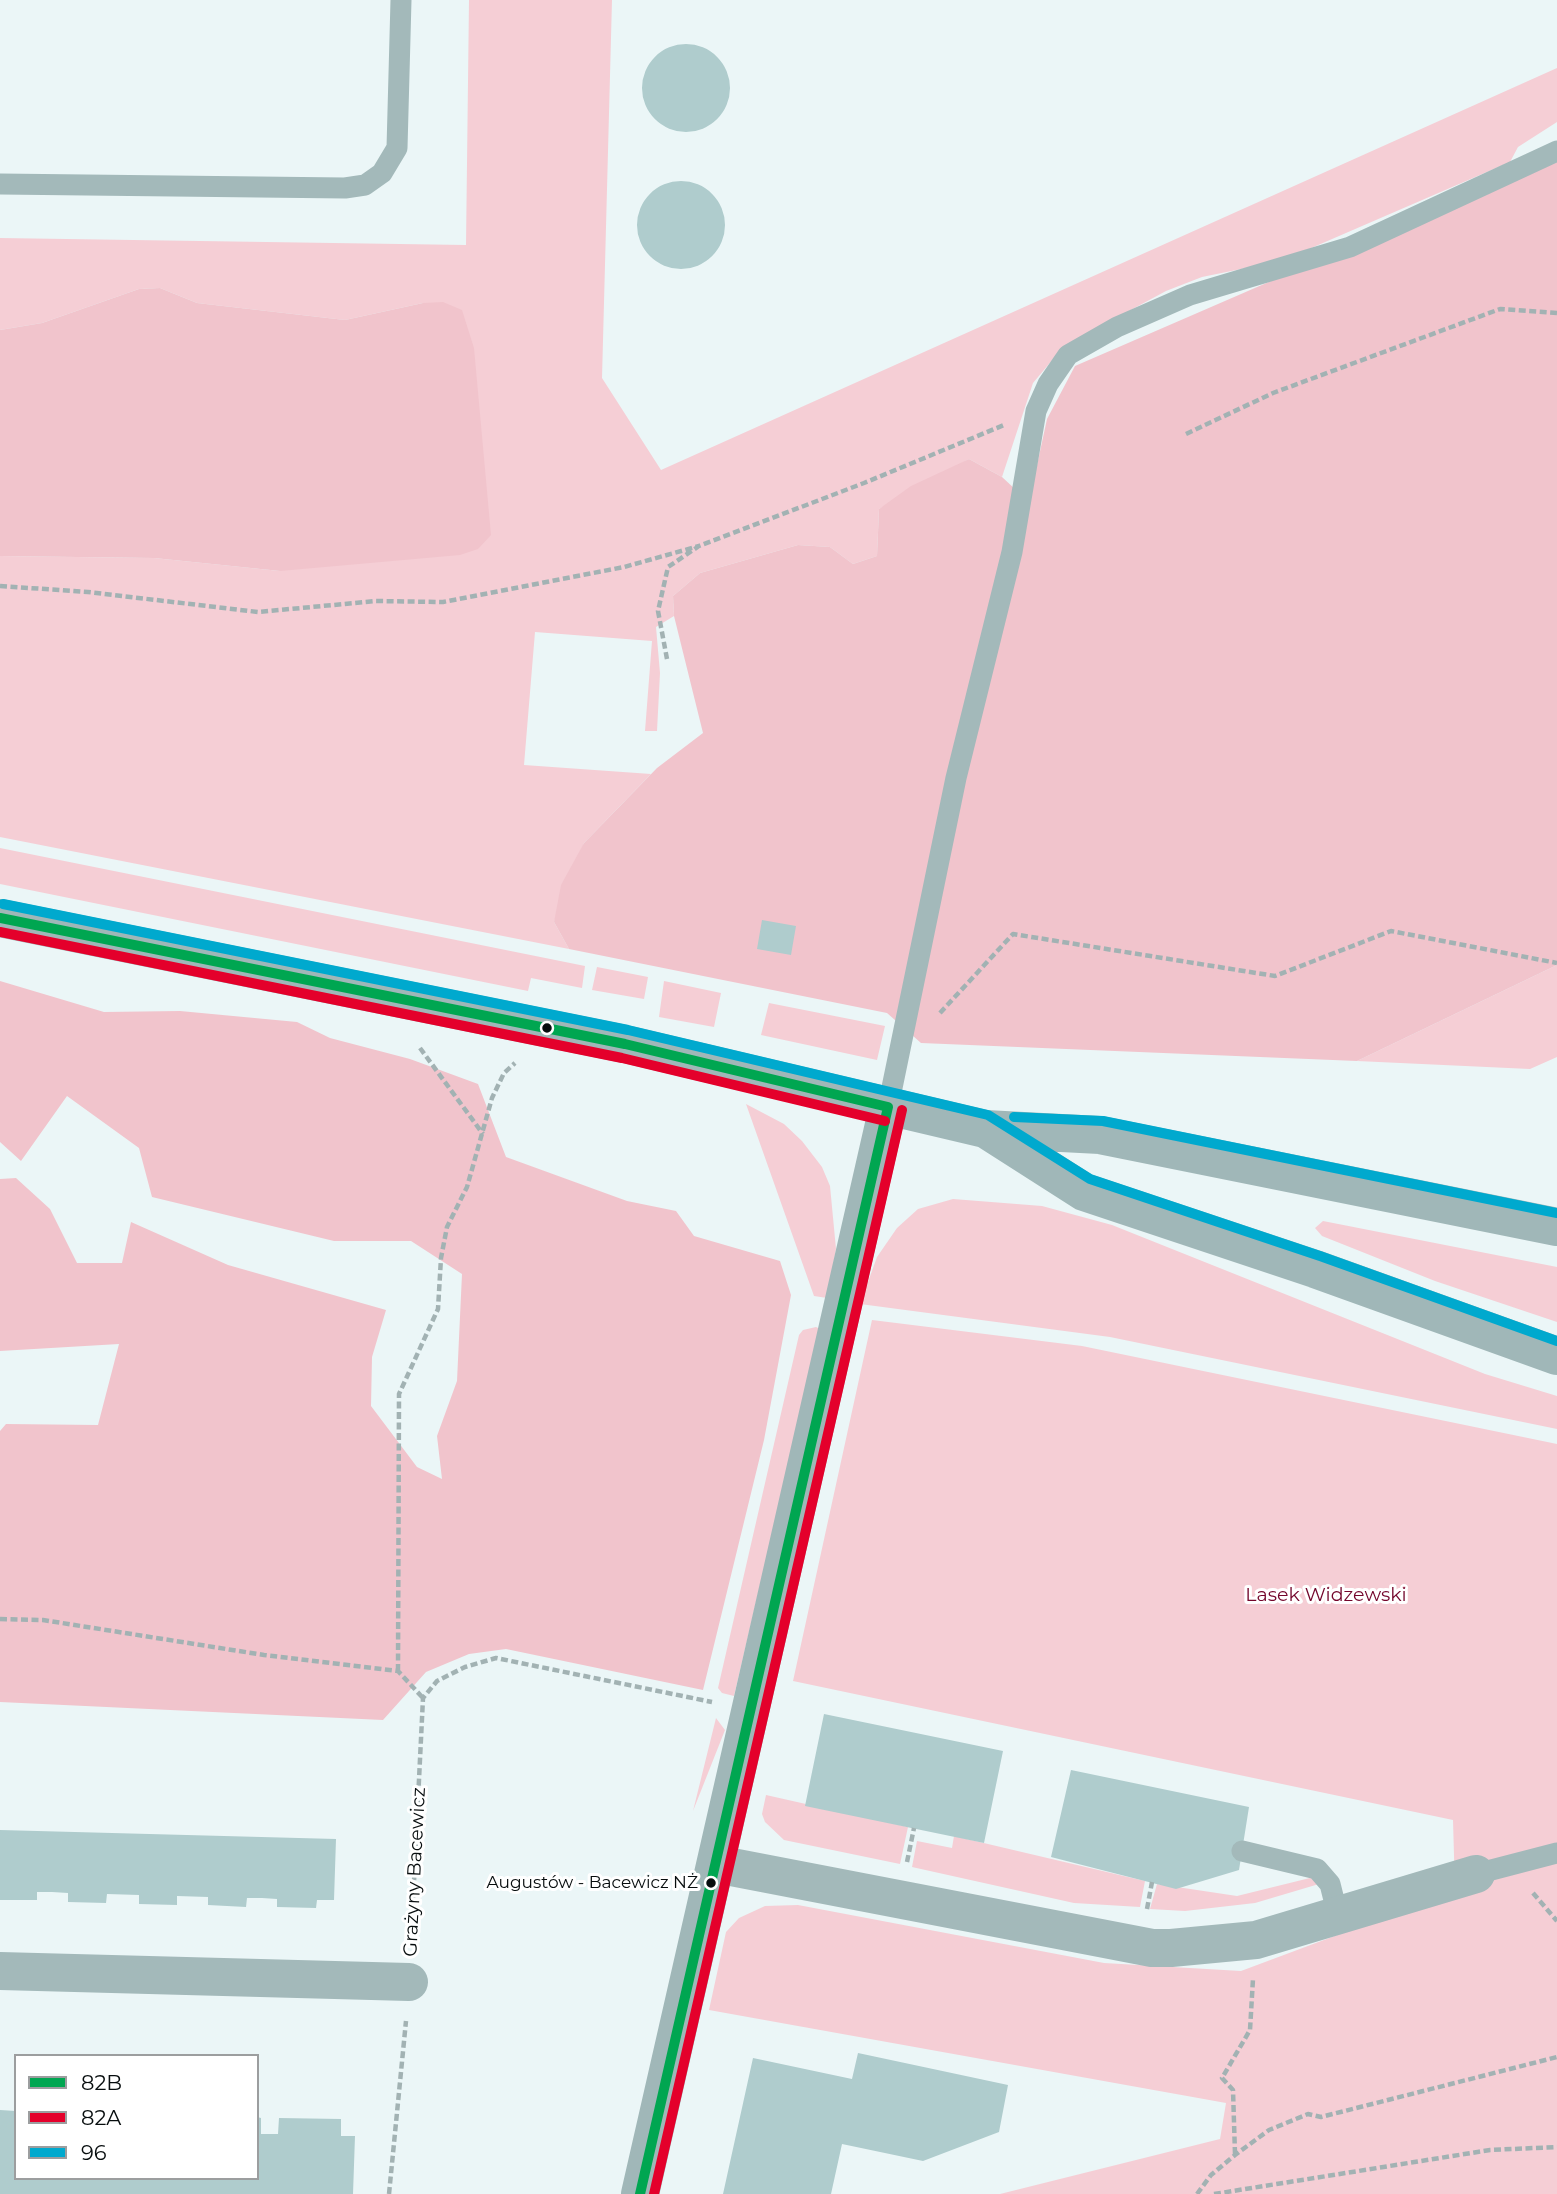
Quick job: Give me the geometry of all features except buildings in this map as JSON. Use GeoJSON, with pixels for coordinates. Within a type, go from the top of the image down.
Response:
{"type":"FeatureCollection","features":[{"type":"Feature","properties":{"kind":"street"},"geometry":{"type":"LineString","coordinates":[[0,918],[625,1044],[985,1129],[1100,1136],[1557,1227]]}},
{"type":"Feature","properties":{"kind":"street"},"geometry":{"type":"LineString","coordinates":[[640,2194],[888,1107]]}},
{"type":"Feature","properties":{"kind":"street"},"geometry":{"type":"LineString","coordinates":[[985,1129],[1084,1192],[1315,1269],[1418,1309],[1557,1356]]}},
{"type":"Feature","properties":{"kind":"street"},"geometry":{"type":"LineString","coordinates":[[716,1864],[1152,1948],[1256,1940],[1476,1874]]}},
{"type":"Feature","properties":{"kind":"street","name":"Grażyny Bacewicz"},"geometry":{"type":"LineString","coordinates":[[0,1971],[409,1982]]}},
{"type":"Feature","properties":{"kind":"lane"},"geometry":{"type":"LineString","coordinates":[[0,184],[345,188],[365,185],[382,173],[397,148],[401,0]]}},
{"type":"Feature","properties":{"kind":"lane"},"geometry":{"type":"LineString","coordinates":[[888,1107],[956,778],[1012,552],[1036,411],[1048,384],[1068,355],[1117,327],[1190,295],[1350,247],[1557,151]]}},
{"type":"Feature","properties":{"kind":"lane"},"geometry":{"type":"LineString","coordinates":[[1242,1851],[1317,1869],[1330,1884],[1338,1916]]}},
{"type":"Feature","properties":{"kind":"lane"},"geometry":{"type":"LineString","coordinates":[[1476,1874],[1557,1853]]}},
{"type":"Feature","properties":{"kind":"path"},"geometry":{"type":"LineString","coordinates":[[1186,434],[1273,393],[1500,309],[1557,313]]}},
{"type":"Feature","properties":{"kind":"path"},"geometry":{"type":"LineString","coordinates":[[0,586],[88,592],[258,612],[376,601],[443,602],[624,567],[699,546],[888,474],[1036,411]]}},
{"type":"Feature","properties":{"kind":"path"},"geometry":{"type":"LineString","coordinates":[[667,659],[658,611],[668,567],[699,546]]}},
{"type":"Feature","properties":{"kind":"path"},"geometry":{"type":"LineString","coordinates":[[938,1015],[1013,934],[1275,976],[1391,930],[1557,963]]}},
{"type":"Feature","properties":{"kind":"path"},"geometry":{"type":"LineString","coordinates":[[420,1048],[483,1134]]}},
{"type":"Feature","properties":{"kind":"path"},"geometry":{"type":"LineString","coordinates":[[398,1671],[399,1394],[438,1309],[441,1258],[447,1227],[467,1187],[492,1098],[504,1073],[515,1063]]}},
{"type":"Feature","properties":{"kind":"path"},"geometry":{"type":"LineString","coordinates":[[0,1619],[43,1620],[264,1655],[398,1671],[423,1698],[437,1681],[465,1667],[496,1658],[751,1710]]}},
{"type":"Feature","properties":{"kind":"path","name":"Grażyny Bacewicz"},"geometry":{"type":"LineString","coordinates":[[409,1982],[423,1698]]}},
{"type":"Feature","properties":{"kind":"path"},"geometry":{"type":"LineString","coordinates":[[905,1872],[914,1828]]}},
{"type":"Feature","properties":{"kind":"path"},"geometry":{"type":"LineString","coordinates":[[1145,1918],[1152,1882]]}},
{"type":"Feature","properties":{"kind":"path"},"geometry":{"type":"LineString","coordinates":[[1235,2155],[1233,2090],[1222,2078],[1250,2030],[1256,1940]]}},
{"type":"Feature","properties":{"kind":"path"},"geometry":{"type":"LineString","coordinates":[[389,2194],[409,1982]]}},
{"type":"Feature","properties":{"kind":"path"},"geometry":{"type":"LineString","coordinates":[[1197,2194],[1205,2181],[1269,2130],[1308,2114],[1321,2117],[1557,2057]]}},
{"type":"Feature","properties":{"kind":"path"},"geometry":{"type":"LineString","coordinates":[[1214,2194],[1490,2150],[1557,2147]]}},
{"type":"Feature","properties":{"kind":"green space"},"geometry":{"type":"Polygon","coordinates":[[[469,0],[612,0],[602,378],[661,470],[1557,68],[1557,122],[1518,147],[1510,162],[1309,249],[1251,267],[1202,277],[1166,291],[1064,346],[1033,383],[1002,477],[969,459],[879,509],[877,556],[853,564],[830,547],[798,545],[700,573],[673,596],[674,616],[656,627],[660,673],[657,731],[645,731],[652,641],[535,632],[524,765],[651,774],[584,843],[554,922],[569,949],[0,837],[0,556],[154,558],[280,571],[423,303],[345,320],[197,303],[160,288],[139,289],[42,323],[0,330],[0,238],[466,245],[469,0]]]}},
{"type":"Feature","properties":{"kind":"green space"},"geometry":{"type":"Polygon","coordinates":[[[0,848],[585,966],[582,988],[531,978],[528,991],[0,884],[0,848]]]}},
{"type":"Feature","properties":{"kind":"green space"},"geometry":{"type":"Polygon","coordinates":[[[1557,965],[1557,1057],[1530,1069],[1357,1061],[1557,965]]]}},
{"type":"Feature","properties":{"kind":"green space"},"geometry":{"type":"Polygon","coordinates":[[[597,967],[648,977],[644,999],[592,990],[597,967]]]}},
{"type":"Feature","properties":{"kind":"green space"},"geometry":{"type":"Polygon","coordinates":[[[664,981],[721,993],[714,1027],[659,1017],[664,981]]]}},
{"type":"Feature","properties":{"kind":"green space"},"geometry":{"type":"Polygon","coordinates":[[[769,1003],[885,1026],[877,1060],[761,1035],[769,1003]]]}},
{"type":"Feature","properties":{"kind":"green space"},"geometry":{"type":"Polygon","coordinates":[[[746,1104],[784,1124],[802,1141],[822,1167],[830,1186],[836,1249],[827,1298],[814,1296],[746,1104]]]}},
{"type":"Feature","properties":{"kind":"green space"},"geometry":{"type":"Polygon","coordinates":[[[953,1199],[1042,1206],[1112,1225],[1485,1374],[1557,1396],[1557,1429],[1110,1337],[860,1304],[877,1257],[897,1228],[918,1209],[953,1199]]]}},
{"type":"Feature","properties":{"kind":"green space"},"geometry":{"type":"Polygon","coordinates":[[[1323,1221],[1557,1267],[1557,1322],[1435,1281],[1322,1236],[1315,1228],[1323,1221]]]}},
{"type":"Feature","properties":{"kind":"green space","name":"Lasek Widzewski"},"geometry":{"type":"Polygon","coordinates":[[[872,1320],[1082,1346],[1557,1444],[1557,2194],[1000,2194],[1220,2139],[1226,2103],[709,2010],[726,1932],[739,1918],[765,1906],[798,1905],[1104,1963],[1241,1971],[1455,1891],[1453,1820],[793,1681],[872,1320]]]}},
{"type":"Feature","properties":{"kind":"green space"},"geometry":{"type":"Polygon","coordinates":[[[816,1327],[820,1329],[734,1696],[722,1693],[718,1688],[799,1335],[803,1330],[816,1327]]]}},
{"type":"Feature","properties":{"kind":"green space"},"geometry":{"type":"Polygon","coordinates":[[[716,1718],[725,1730],[693,1811],[716,1718]]]}},
{"type":"Feature","properties":{"kind":"green space"},"geometry":{"type":"Polygon","coordinates":[[[766,1795],[908,1827],[900,1864],[784,1840],[765,1822],[762,1814],[766,1795]]]}},
{"type":"Feature","properties":{"kind":"green space"},"geometry":{"type":"Polygon","coordinates":[[[954,1836],[1145,1881],[1140,1907],[1074,1903],[912,1867],[917,1841],[952,1848],[954,1836]]]}},
{"type":"Feature","properties":{"kind":"green space"},"geometry":{"type":"Polygon","coordinates":[[[1318,1876],[1319,1884],[1255,1903],[1185,1911],[1150,1909],[1157,1884],[1237,1896],[1318,1876]]]}},
{"type":"Feature","properties":{"kind":"shaded area"},"geometry":{"type":"Polygon","coordinates":[[[1557,157],[1557,965],[1357,1061],[921,1043],[887,1013],[569,949],[554,922],[561,885],[584,843],[657,768],[703,733],[674,616],[673,596],[700,573],[798,545],[830,547],[853,564],[877,556],[879,509],[911,486],[969,459],[1002,477],[1029,502],[1047,419],[1075,366],[1557,157]]]}},
{"type":"Feature","properties":{"kind":"shaded area"},"geometry":{"type":"Polygon","coordinates":[[[160,288],[197,303],[345,320],[423,303],[443,302],[462,310],[474,348],[491,535],[478,549],[460,555],[280,571],[154,558],[0,556],[0,330],[42,323],[139,289],[160,288]]]}},
{"type":"Feature","properties":{"kind":"shaded area"},"geometry":{"type":"Polygon","coordinates":[[[0,981],[104,1012],[180,1011],[297,1022],[330,1038],[410,1059],[478,1084],[506,1157],[627,1201],[676,1211],[694,1236],[780,1261],[791,1295],[764,1440],[703,1690],[506,1649],[469,1654],[426,1672],[383,1720],[0,1702],[0,1431],[6,1424],[98,1425],[119,1344],[0,1351],[0,1179],[16,1178],[50,1209],[77,1263],[122,1263],[131,1222],[228,1265],[386,1310],[372,1357],[371,1406],[417,1467],[442,1479],[437,1436],[457,1381],[462,1274],[411,1241],[334,1241],[152,1197],[139,1148],[67,1096],[21,1161],[0,1142],[0,981]]]}},
{"type":"Feature","properties":{"kind":"transit line","name":"96"},"geometry":{"type":"LineString","coordinates":[[3,904],[628,1030],[988,1115],[1090,1179],[1320,1256],[1557,1341]]}},
{"type":"Feature","properties":{"kind":"transit line","name":"82B"},"geometry":{"type":"LineString","coordinates":[[0,918],[625,1044],[888,1107]]}},
{"type":"Feature","properties":{"kind":"transit line","name":"82A"},"geometry":{"type":"LineString","coordinates":[[0,932],[622,1058],[885,1121]]}},
{"type":"Feature","properties":{"kind":"transit line","name":"82B"},"geometry":{"type":"LineString","coordinates":[[640,2194],[888,1107]]}},
{"type":"Feature","properties":{"kind":"transit line","name":"82A"},"geometry":{"type":"LineString","coordinates":[[654,2194],[902,1110]]}},
{"type":"Feature","properties":{"kind":"transit line","name":"96"},"geometry":{"type":"LineString","coordinates":[[1014,1117],[1103,1121],[1557,1213]]}},
{"type":"Feature","properties":{"kind":"place","name":"Augustów - Bacewicz NŻ"},"geometry":{"type":"Point","coordinates":[711,1883]}}]}
